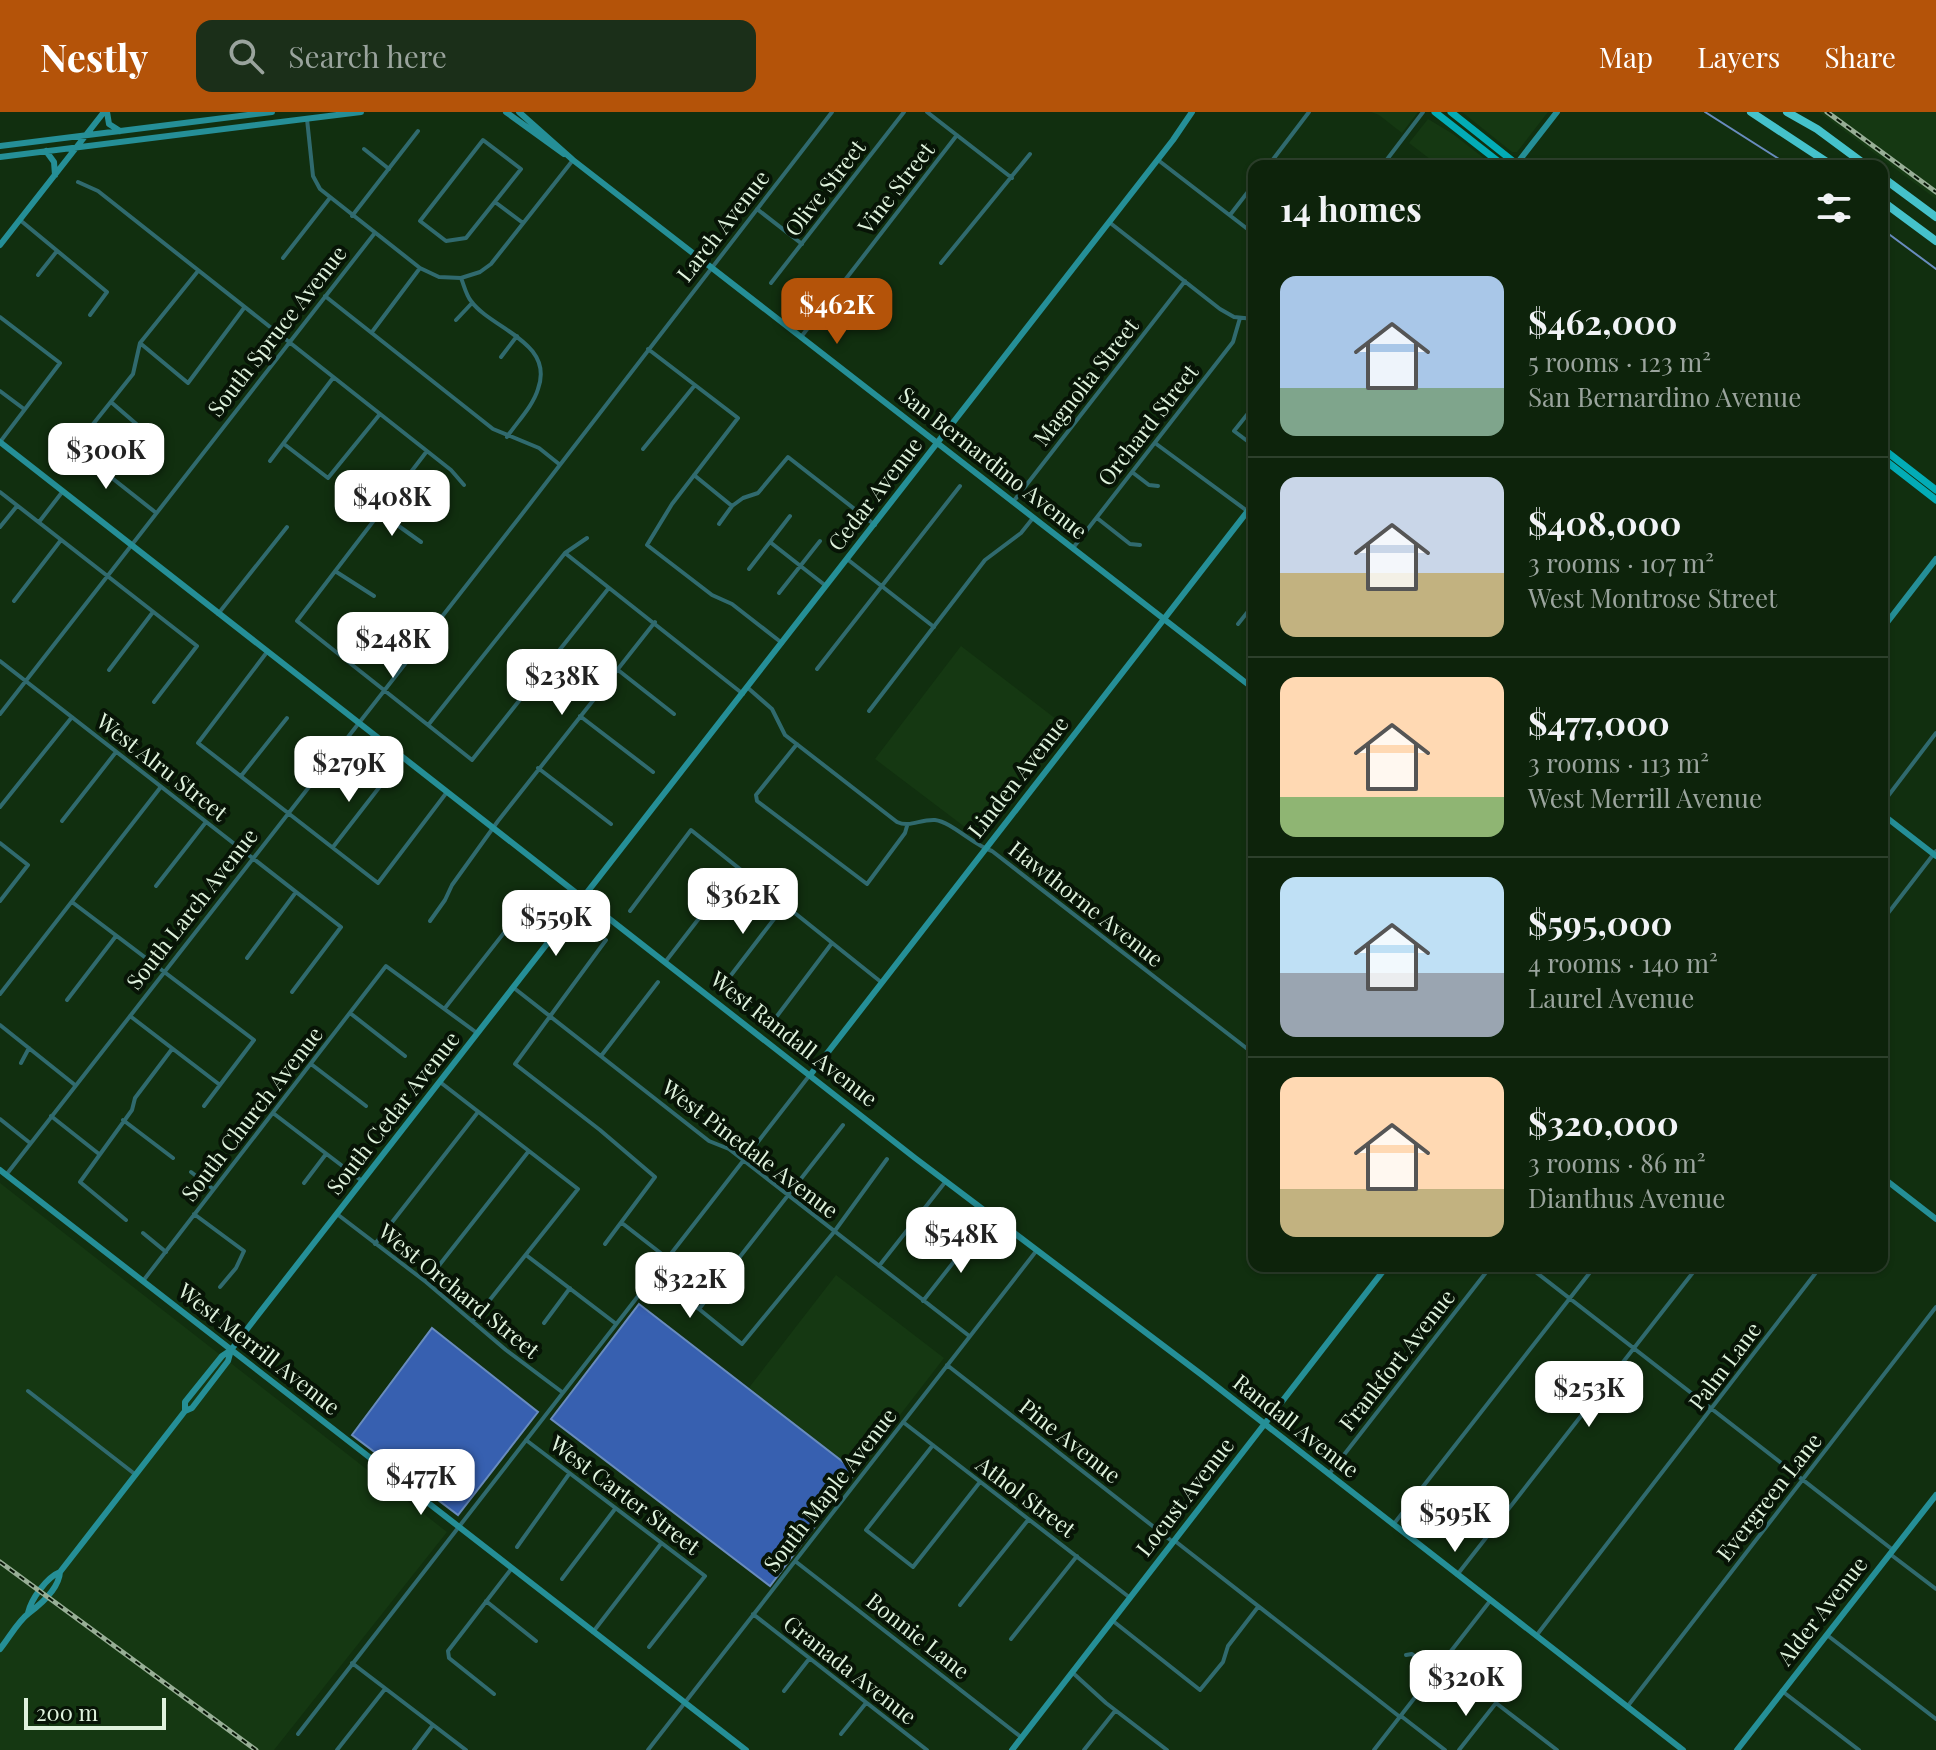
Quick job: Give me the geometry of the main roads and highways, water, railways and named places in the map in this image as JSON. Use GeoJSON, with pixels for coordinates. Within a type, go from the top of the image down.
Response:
{"type":"FeatureCollection","features":[{"type":"Feature","properties":{"kind":"highway"},"geometry":{"type":"LineString","coordinates":[[1751,112],[1824,160]]}},
{"type":"Feature","properties":{"kind":"highway"},"geometry":{"type":"LineString","coordinates":[[1790,112],[1859,160]]}},
{"type":"Feature","properties":{"kind":"highway"},"geometry":{"type":"LineString","coordinates":[[1888,181],[1936,217]]}},
{"type":"Feature","properties":{"kind":"highway"},"geometry":{"type":"LineString","coordinates":[[1888,205],[1936,241]]}},
{"type":"Feature","properties":{"kind":"main road"},"geometry":{"type":"LineString","coordinates":[[105,112],[109,124],[120,131]]}},
{"type":"Feature","properties":{"kind":"main road"},"geometry":{"type":"LineString","coordinates":[[0,245],[105,112]]}},
{"type":"Feature","properties":{"kind":"main road"},"geometry":{"type":"LineString","coordinates":[[0,146],[272,112]]}},
{"type":"Feature","properties":{"kind":"main road"},"geometry":{"type":"LineString","coordinates":[[0,157],[361,112]]}},
{"type":"Feature","properties":{"kind":"main road"},"geometry":{"type":"LineString","coordinates":[[506,112],[549,146],[573,160]]}},
{"type":"Feature","properties":{"kind":"main road"},"geometry":{"type":"LineString","coordinates":[[519,112],[573,160]]}},
{"type":"Feature","properties":{"kind":"main road","name":"Cedar Avenue"},"geometry":{"type":"LineString","coordinates":[[584,898],[1158,160],[1192,112]]}},
{"type":"Feature","properties":{"kind":"main road"},"geometry":{"type":"LineString","coordinates":[[1435,112],[1496,160]]}},
{"type":"Feature","properties":{"kind":"main road"},"geometry":{"type":"LineString","coordinates":[[1451,112],[1511,160]]}},
{"type":"Feature","properties":{"kind":"main road"},"geometry":{"type":"LineString","coordinates":[[1521,160],[1557,112]]}},
{"type":"Feature","properties":{"kind":"main road"},"geometry":{"type":"LineString","coordinates":[[46,151],[54,162],[55,175]]}},
{"type":"Feature","properties":{"kind":"main road","name":"San Bernardino Avenue"},"geometry":{"type":"LineString","coordinates":[[573,160],[1248,684]]}},
{"type":"Feature","properties":{"kind":"main road","name":"West Randall Avenue"},"geometry":{"type":"LineString","coordinates":[[0,442],[1037,1250]]}},
{"type":"Feature","properties":{"kind":"main road"},"geometry":{"type":"LineString","coordinates":[[1888,453],[1936,490]]}},
{"type":"Feature","properties":{"kind":"main road"},"geometry":{"type":"LineString","coordinates":[[1888,463],[1936,500]]}},
{"type":"Feature","properties":{"kind":"main road","name":"Linden Avenue"},"geometry":{"type":"LineString","coordinates":[[811,1074],[1164,619],[1248,518]]}},
{"type":"Feature","properties":{"kind":"main road"},"geometry":{"type":"LineString","coordinates":[[1888,621],[1936,559]]}},
{"type":"Feature","properties":{"kind":"main road"},"geometry":{"type":"LineString","coordinates":[[1888,819],[1935,854]]}},
{"type":"Feature","properties":{"kind":"main road","name":"South Cedar Avenue"},"geometry":{"type":"LineString","coordinates":[[0,1649],[53,1574],[60,1572],[185,1411],[200,1398],[228,1361],[231,1350],[584,898]]}},
{"type":"Feature","properties":{"kind":"main road","name":"West Merrill Avenue"},"geometry":{"type":"LineString","coordinates":[[3,1172],[746,1750]]}},
{"type":"Feature","properties":{"kind":"main road"},"geometry":{"type":"LineString","coordinates":[[1888,1185],[1936,1219]]}},
{"type":"Feature","properties":{"kind":"main road","name":"Randall Avenue"},"geometry":{"type":"LineString","coordinates":[[1037,1250],[1683,1750]]}},
{"type":"Feature","properties":{"kind":"main road","name":"Locust Avenue"},"geometry":{"type":"LineString","coordinates":[[1012,1750],[1382,1272]]}},
{"type":"Feature","properties":{"kind":"main road","name":"Alder Avenue"},"geometry":{"type":"LineString","coordinates":[[1737,1750],[1936,1495]]}},
{"type":"Feature","properties":{"kind":"water"},"geometry":{"type":"Polygon","coordinates":[[[639,1304],[856,1472],[770,1586],[551,1419],[639,1304]]]}},
{"type":"Feature","properties":{"kind":"water"},"geometry":{"type":"Polygon","coordinates":[[[432,1328],[538,1412],[458,1515],[352,1435],[432,1328]]]}},
{"type":"Feature","properties":{"kind":"waterway"},"geometry":{"type":"LineString","coordinates":[[1705,112],[1781,160]]}},
{"type":"Feature","properties":{"kind":"waterway"},"geometry":{"type":"LineString","coordinates":[[1888,233],[1936,269]]}},
{"type":"Feature","properties":{"kind":"railway"},"geometry":{"type":"LineString","coordinates":[[1827,112],[1936,192]]}},
{"type":"Feature","properties":{"kind":"railway"},"geometry":{"type":"LineString","coordinates":[[0,1562],[256,1750]]}}]}
